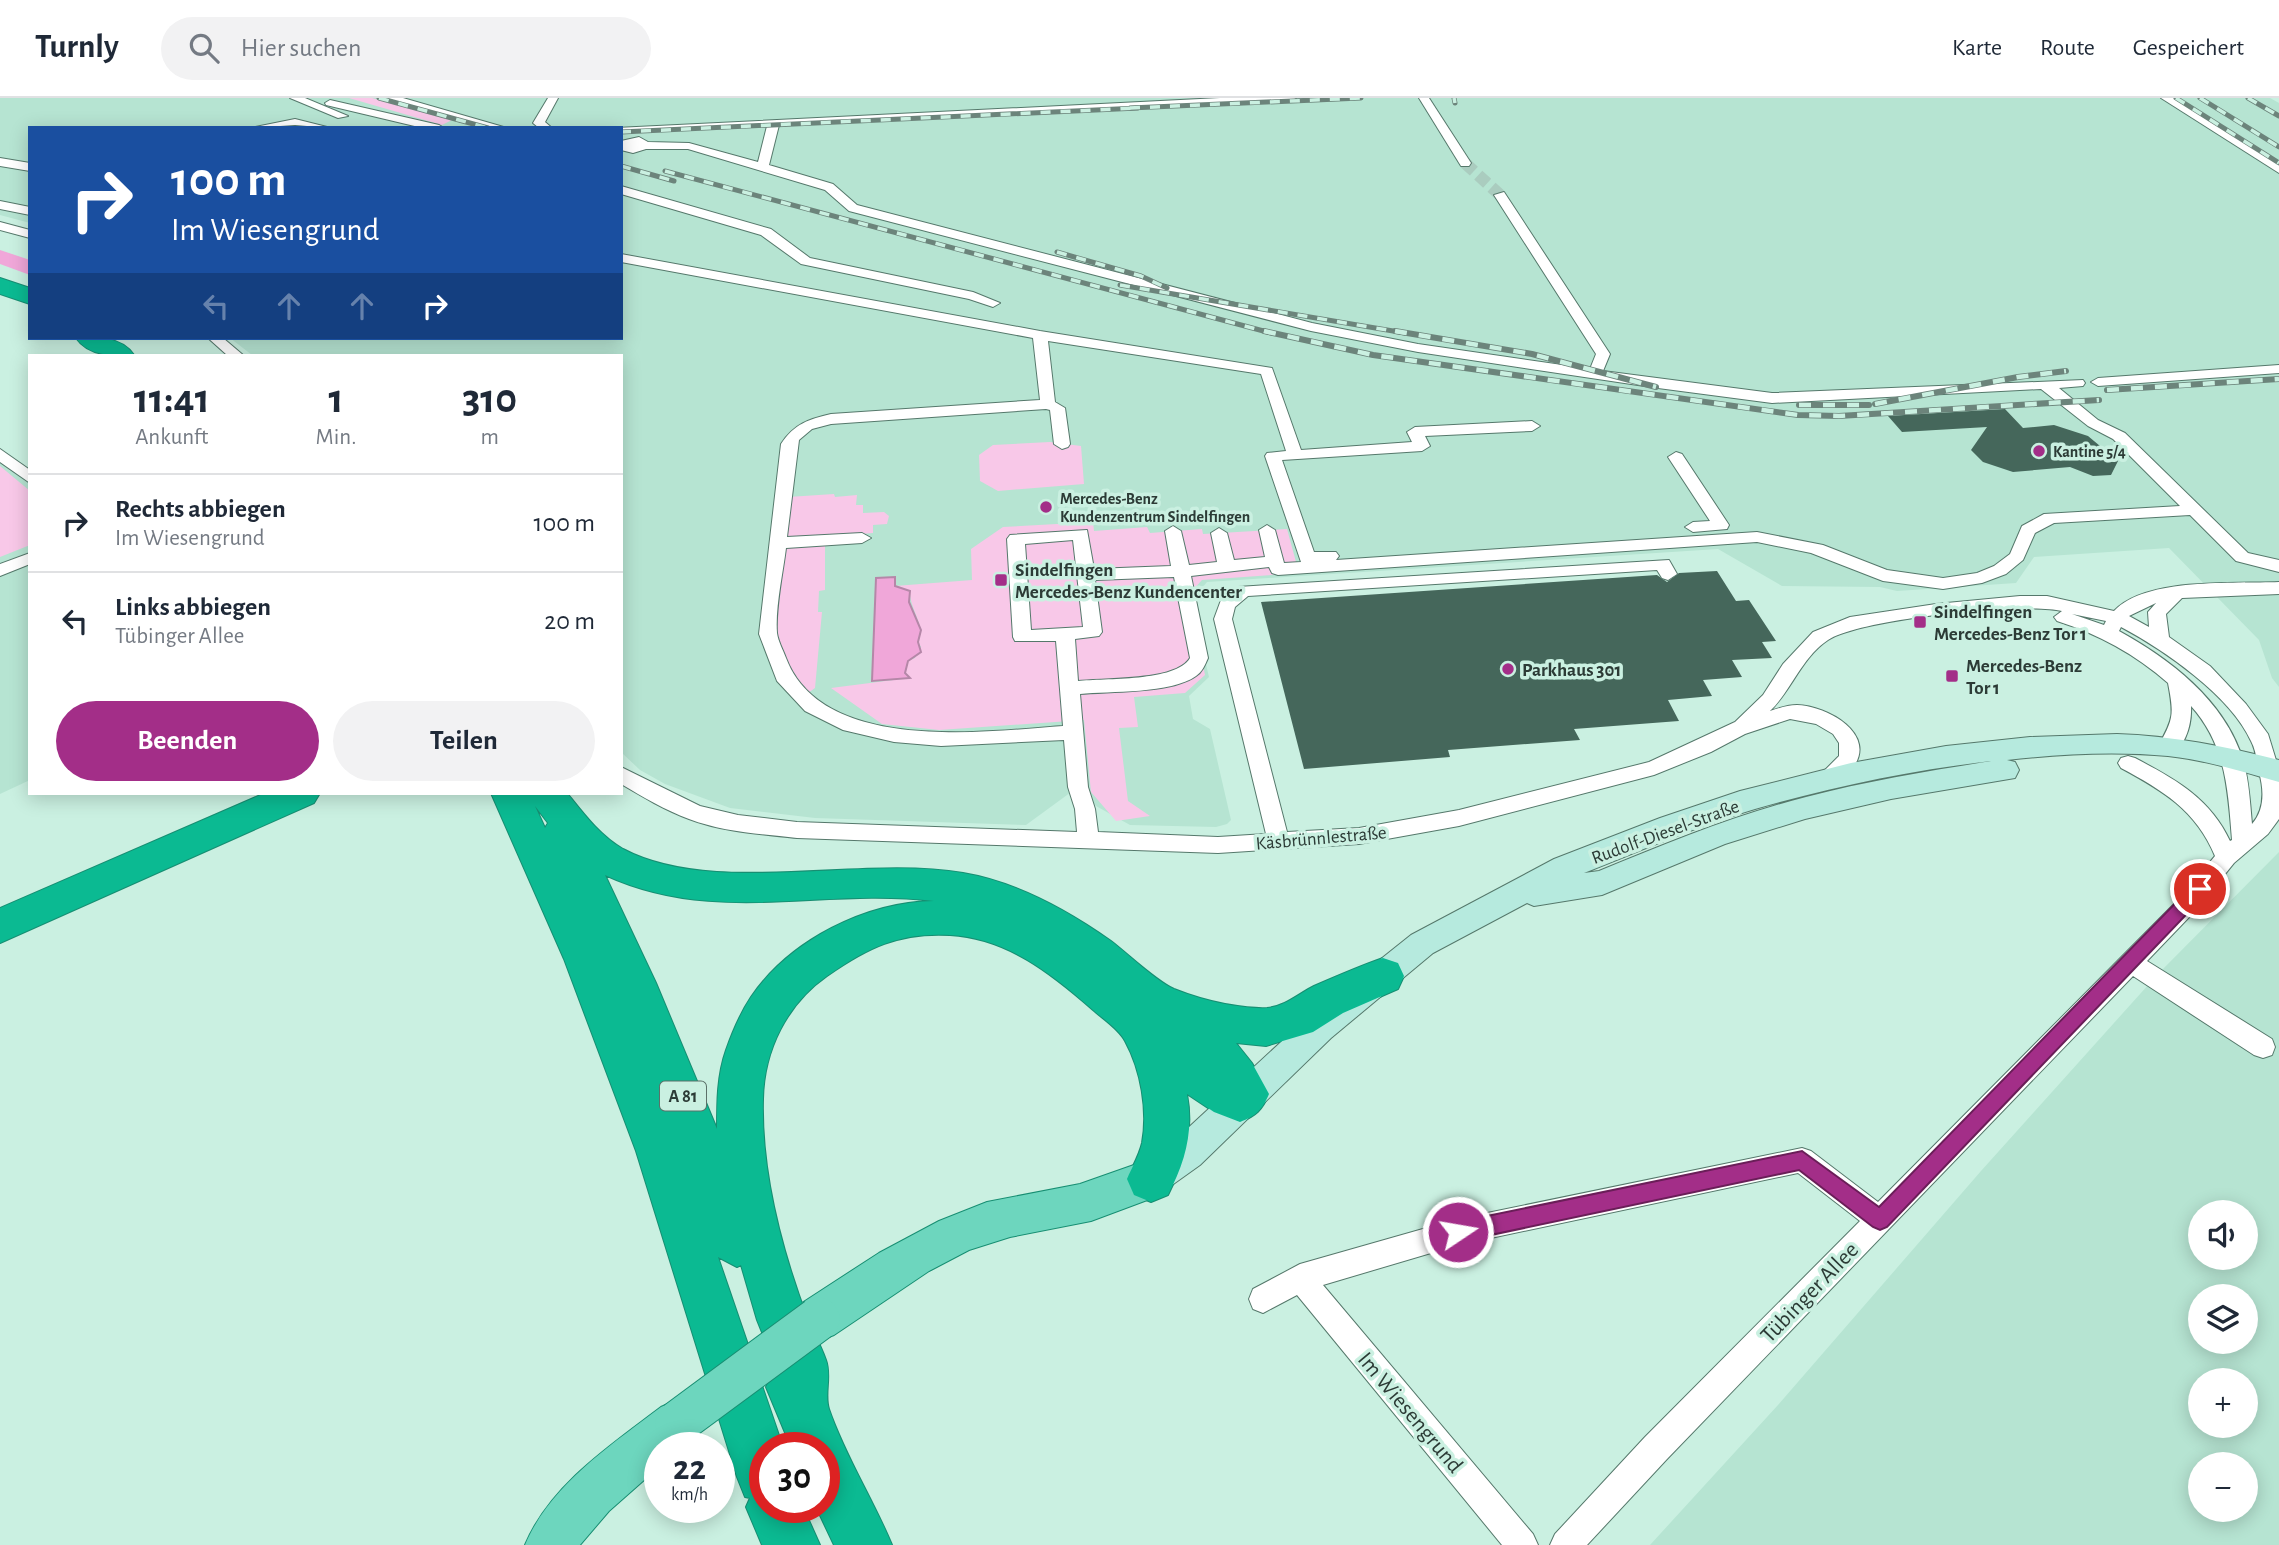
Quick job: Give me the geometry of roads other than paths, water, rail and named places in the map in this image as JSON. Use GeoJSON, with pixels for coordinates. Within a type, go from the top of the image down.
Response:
{"type":"FeatureCollection","features":[{"type":"Feature","properties":{"kind":"highway"},"geometry":{"type":"LineString","coordinates":[[0,285],[28,296]]}},
{"type":"Feature","properties":{"kind":"highway"},"geometry":{"type":"LineString","coordinates":[[0,297],[28,308]]}},
{"type":"Feature","properties":{"kind":"highway"},"geometry":{"type":"LineString","coordinates":[[93,340],[119,354]]}},
{"type":"Feature","properties":{"kind":"highway"},"geometry":{"type":"LineString","coordinates":[[123,340],[148,354]]}},
{"type":"Feature","properties":{"kind":"highway"},"geometry":{"type":"LineString","coordinates":[[0,905],[257,795]]}},
{"type":"Feature","properties":{"kind":"highway"},"geometry":{"type":"LineString","coordinates":[[0,926],[296,795]]}},
{"type":"Feature","properties":{"kind":"highway"},"geometry":{"type":"LineString","coordinates":[[524,798],[569,824],[607,858],[662,879],[700,885],[742,887],[905,883],[941,885],[986,894],[1033,912],[1057,926],[1147,1013],[1208,1084],[1243,1098]]}},
{"type":"Feature","properties":{"kind":"highway","name":"A 81"},"geometry":{"type":"LineString","coordinates":[[524,798],[589,881],[671,1066],[810,1428]]}},
{"type":"Feature","properties":{"kind":"highway","name":"A 81"},"geometry":{"type":"LineString","coordinates":[[524,798],[659,1151],[750,1432]]}},
{"type":"Feature","properties":{"kind":"highway"},"geometry":{"type":"LineString","coordinates":[[810,1428],[802,1368],[780,1314],[745,1185],[737,1125],[742,1072],[749,1049],[757,1027],[788,982],[831,949],[874,928],[925,919],[966,919],[991,924],[1028,939],[1086,979],[1147,1013],[1225,1023],[1266,1027],[1298,1019],[1328,1000],[1383,976]]}},
{"type":"Feature","properties":{"kind":"highway"},"geometry":{"type":"LineString","coordinates":[[1147,1013],[1167,1116],[1162,1157],[1151,1179]]}},
{"type":"Feature","properties":{"kind":"highway"},"geometry":{"type":"LineString","coordinates":[[840,1495],[863,1545]]}},
{"type":"Feature","properties":{"kind":"highway"},"geometry":{"type":"LineString","coordinates":[[781,1523],[791,1545]]}},
{"type":"Feature","properties":{"kind":"main road","name":"Rudolf-Diesel-Straße"},"geometry":{"type":"LineString","coordinates":[[1151,1179],[1187,1153],[1319,1028],[1422,944],[1565,868],[1671,826],[1750,799],[1825,780],[1935,758],[2030,747],[2117,744],[2168,746],[2234,767]]}},
{"type":"Feature","properties":{"kind":"main road","name":"Rudolf-Diesel-Straße"},"geometry":{"type":"LineString","coordinates":[[1496,904],[1547,890],[1602,883],[1715,836],[1785,813],[1848,797],[1978,773],[2050,765],[2128,763],[2234,767],[2276,772]]}},
{"type":"Feature","properties":{"kind":"main road"},"geometry":{"type":"LineString","coordinates":[[550,1545],[561,1528],[597,1487],[677,1423],[818,1319],[912,1256],[974,1227],[1016,1214],[1072,1205],[1118,1193],[1151,1179]]}},
{"type":"Feature","properties":{"kind":"street"},"geometry":{"type":"LineString","coordinates":[[295,98],[337,114],[382,126]]}},
{"type":"Feature","properties":{"kind":"street"},"geometry":{"type":"LineString","coordinates":[[391,98],[450,124]]}},
{"type":"Feature","properties":{"kind":"street"},"geometry":{"type":"LineString","coordinates":[[544,126],[540,123],[553,98]]}},
{"type":"Feature","properties":{"kind":"street"},"geometry":{"type":"LineString","coordinates":[[961,98],[962,112]]}},
{"type":"Feature","properties":{"kind":"street"},"geometry":{"type":"LineString","coordinates":[[628,144],[774,123],[1291,98]]}},
{"type":"Feature","properties":{"kind":"street"},"geometry":{"type":"LineString","coordinates":[[1424,98],[1465,163]]}},
{"type":"Feature","properties":{"kind":"street"},"geometry":{"type":"LineString","coordinates":[[2166,98],[2279,169]]}},
{"type":"Feature","properties":{"kind":"street"},"geometry":{"type":"LineString","coordinates":[[330,103],[476,126]]}},
{"type":"Feature","properties":{"kind":"street"},"geometry":{"type":"LineString","coordinates":[[268,126],[295,122],[316,126]]}},
{"type":"Feature","properties":{"kind":"street"},"geometry":{"type":"LineString","coordinates":[[763,167],[774,123]]}},
{"type":"Feature","properties":{"kind":"street"},"geometry":{"type":"LineString","coordinates":[[628,144],[689,146],[829,187],[853,208],[1311,327],[1418,348],[1772,398],[2078,383]]}},
{"type":"Feature","properties":{"kind":"street"},"geometry":{"type":"LineString","coordinates":[[0,162],[28,167]]}},
{"type":"Feature","properties":{"kind":"street"},"geometry":{"type":"LineString","coordinates":[[623,191],[706,212],[766,232],[806,261],[973,296],[993,303]]}},
{"type":"Feature","properties":{"kind":"street"},"geometry":{"type":"LineString","coordinates":[[1500,195],[1603,354],[1595,373]]}},
{"type":"Feature","properties":{"kind":"street"},"geometry":{"type":"LineString","coordinates":[[0,205],[28,211]]}},
{"type":"Feature","properties":{"kind":"street"},"geometry":{"type":"LineString","coordinates":[[0,226],[28,233]]}},
{"type":"Feature","properties":{"kind":"street"},"geometry":{"type":"LineString","coordinates":[[623,258],[1040,335],[1267,371],[1295,455]]}},
{"type":"Feature","properties":{"kind":"street"},"geometry":{"type":"LineString","coordinates":[[1040,335],[1048,404]]}},
{"type":"Feature","properties":{"kind":"street"},"geometry":{"type":"LineString","coordinates":[[217,340],[235,354]]}},
{"type":"Feature","properties":{"kind":"street"},"geometry":{"type":"LineString","coordinates":[[2098,382],[2279,369]]}},
{"type":"Feature","properties":{"kind":"street"},"geometry":{"type":"LineString","coordinates":[[2044,384],[2093,422],[2119,436],[2242,557],[2279,566]]}},
{"type":"Feature","properties":{"kind":"street"},"geometry":{"type":"LineString","coordinates":[[1062,444],[1057,408],[1048,404],[831,419],[806,424],[795,433],[789,444],[768,634],[771,653],[793,691],[810,704],[847,723],[872,731],[927,740],[1074,732]]}},
{"type":"Feature","properties":{"kind":"street"},"geometry":{"type":"LineString","coordinates":[[1532,426],[1415,432],[1422,446],[1273,456],[1307,558],[1721,525],[1676,457]]}},
{"type":"Feature","properties":{"kind":"street"},"geometry":{"type":"LineString","coordinates":[[0,454],[28,476]]}},
{"type":"Feature","properties":{"kind":"street"},"geometry":{"type":"LineString","coordinates":[[1267,530],[1278,569],[1757,537],[1793,542],[1828,552],[1868,570],[1915,582],[1968,583],[1993,573],[2017,558],[2028,530],[2050,518],[2192,510]]}},
{"type":"Feature","properties":{"kind":"street"},"geometry":{"type":"LineString","coordinates":[[1071,688],[1173,678],[1191,670],[1199,658],[1173,531]]}},
{"type":"Feature","properties":{"kind":"street"},"geometry":{"type":"LineString","coordinates":[[1219,533],[1227,566]]}},
{"type":"Feature","properties":{"kind":"street"},"geometry":{"type":"LineString","coordinates":[[1081,534],[1093,632],[1065,634],[1022,637],[1017,539],[1081,534]]}},
{"type":"Feature","properties":{"kind":"street"},"geometry":{"type":"LineString","coordinates":[[776,543],[862,538]]}},
{"type":"Feature","properties":{"kind":"street"},"geometry":{"type":"LineString","coordinates":[[0,570],[28,559]]}},
{"type":"Feature","properties":{"kind":"street"},"geometry":{"type":"LineString","coordinates":[[1085,575],[1182,571],[1275,561]]}},
{"type":"Feature","properties":{"kind":"street"},"geometry":{"type":"LineString","coordinates":[[1279,842],[1223,619],[1227,604],[1244,591],[1300,593],[1398,588],[1530,579],[1663,564],[1668,574]]}},
{"type":"Feature","properties":{"kind":"street"},"geometry":{"type":"LineString","coordinates":[[2113,626],[2126,608],[2146,598],[2279,588]]}},
{"type":"Feature","properties":{"kind":"street"},"geometry":{"type":"LineString","coordinates":[[2135,650],[2160,640],[2157,612],[2176,594]]}},
{"type":"Feature","properties":{"kind":"street","name":"Käsbrünnlestraße"},"geometry":{"type":"LineString","coordinates":[[623,775],[695,813],[738,823],[797,830],[1206,844],[1359,836],[1459,818],[1654,768],[1742,727],[1770,700],[1790,669],[1820,636],[1850,623],[1884,616],[1969,608],[2051,614],[2113,626],[2160,640],[2203,671],[2253,726],[2276,772]]}},
{"type":"Feature","properties":{"kind":"street","name":"Käsbrünnlestraße"},"geometry":{"type":"LineString","coordinates":[[2113,626],[2135,650],[2177,681],[2213,718],[2234,767],[2243,842]]}},
{"type":"Feature","properties":{"kind":"street"},"geometry":{"type":"LineString","coordinates":[[1065,634],[1078,787],[1085,809],[1088,838]]}},
{"type":"Feature","properties":{"kind":"street"},"geometry":{"type":"LineString","coordinates":[[2168,746],[2181,728],[2182,709],[2177,681]]}},
{"type":"Feature","properties":{"kind":"street"},"geometry":{"type":"LineString","coordinates":[[1742,727],[1756,726],[1784,714],[1797,712],[1826,720],[1840,729],[1848,740],[1850,750],[1847,760],[1825,780]]}},
{"type":"Feature","properties":{"kind":"street"},"geometry":{"type":"LineString","coordinates":[[2128,763],[2189,797],[2204,812],[2217,833],[2226,857]]}},
{"type":"Feature","properties":{"kind":"street","name":"Tübinger Allee"},"geometry":{"type":"LineString","coordinates":[[1566,1545],[1656,1448],[2188,905],[2226,857],[2261,828],[2270,814],[2276,772]]}},
{"type":"Feature","properties":{"kind":"street"},"geometry":{"type":"LineString","coordinates":[[2132,963],[2263,1047]]}},
{"type":"Feature","properties":{"kind":"street"},"geometry":{"type":"LineString","coordinates":[[1263,1299],[1300,1278],[1458,1232],[1802,1160],[1880,1220]]}},
{"type":"Feature","properties":{"kind":"street","name":"Im Wiesengrund"},"geometry":{"type":"LineString","coordinates":[[1300,1278],[1522,1545]]}},
{"type":"Feature","properties":{"kind":"waterway"},"geometry":{"type":"LineString","coordinates":[[0,257],[28,267]]}},
{"type":"Feature","properties":{"kind":"tunnel"},"geometry":{"type":"LineString","coordinates":[[1465,163],[1500,195]]}},
{"type":"Feature","properties":{"kind":"railway"},"geometry":{"type":"LineString","coordinates":[[379,98],[481,126]]}},
{"type":"Feature","properties":{"kind":"railway"},"geometry":{"type":"LineString","coordinates":[[1130,108],[1361,98]]}},
{"type":"Feature","properties":{"kind":"railway"},"geometry":{"type":"LineString","coordinates":[[1454,98],[1455,103]]}},
{"type":"Feature","properties":{"kind":"railway"},"geometry":{"type":"LineString","coordinates":[[2176,98],[2279,163]]}},
{"type":"Feature","properties":{"kind":"railway"},"geometry":{"type":"LineString","coordinates":[[2200,98],[2279,147]]}},
{"type":"Feature","properties":{"kind":"railway"},"geometry":{"type":"LineString","coordinates":[[2248,98],[2279,116]]}},
{"type":"Feature","properties":{"kind":"railway"},"geometry":{"type":"LineString","coordinates":[[623,132],[1138,108]]}},
{"type":"Feature","properties":{"kind":"railway"},"geometry":{"type":"LineString","coordinates":[[623,167],[674,181]]}},
{"type":"Feature","properties":{"kind":"railway"},"geometry":{"type":"LineString","coordinates":[[665,171],[1271,333]]}},
{"type":"Feature","properties":{"kind":"railway"},"geometry":{"type":"LineString","coordinates":[[1057,252],[1141,276],[1167,288]]}},
{"type":"Feature","properties":{"kind":"railway"},"geometry":{"type":"LineString","coordinates":[[1120,285],[1405,333]]}},
{"type":"Feature","properties":{"kind":"railway"},"geometry":{"type":"LineString","coordinates":[[1264,331],[1373,355],[1798,415],[1839,416],[2099,400]]}},
{"type":"Feature","properties":{"kind":"railway"},"geometry":{"type":"LineString","coordinates":[[1395,331],[1532,354],[1656,387]]}},
{"type":"Feature","properties":{"kind":"railway"},"geometry":{"type":"LineString","coordinates":[[1875,404],[2018,377],[2066,371]]}},
{"type":"Feature","properties":{"kind":"railway"},"geometry":{"type":"LineString","coordinates":[[2107,390],[2279,379]]}},
{"type":"Feature","properties":{"kind":"railway"},"geometry":{"type":"LineString","coordinates":[[1799,405],[1869,405]]}},
{"type":"Feature","properties":{"kind":"place","name":"Kantine 5/4"},"geometry":{"type":"Point","coordinates":[2039,451]}},
{"type":"Feature","properties":{"kind":"place","name":"Mercedes-Benz Kundenzentrum Sindelfingen"},"geometry":{"type":"Point","coordinates":[1046,507]}},
{"type":"Feature","properties":{"kind":"place","name":"Sindelfingen Mercedes-Benz Kundencenter"},"geometry":{"type":"Point","coordinates":[1001,580]}},
{"type":"Feature","properties":{"kind":"place","name":"Sindelfingen Mercedes-Benz Tor 1"},"geometry":{"type":"Point","coordinates":[1920,622]}},
{"type":"Feature","properties":{"kind":"place","name":"Parkhaus 301"},"geometry":{"type":"Point","coordinates":[1508,669]}},
{"type":"Feature","properties":{"kind":"place","name":"Mercedes-Benz Tor 1"},"geometry":{"type":"Point","coordinates":[1952,676]}}]}
